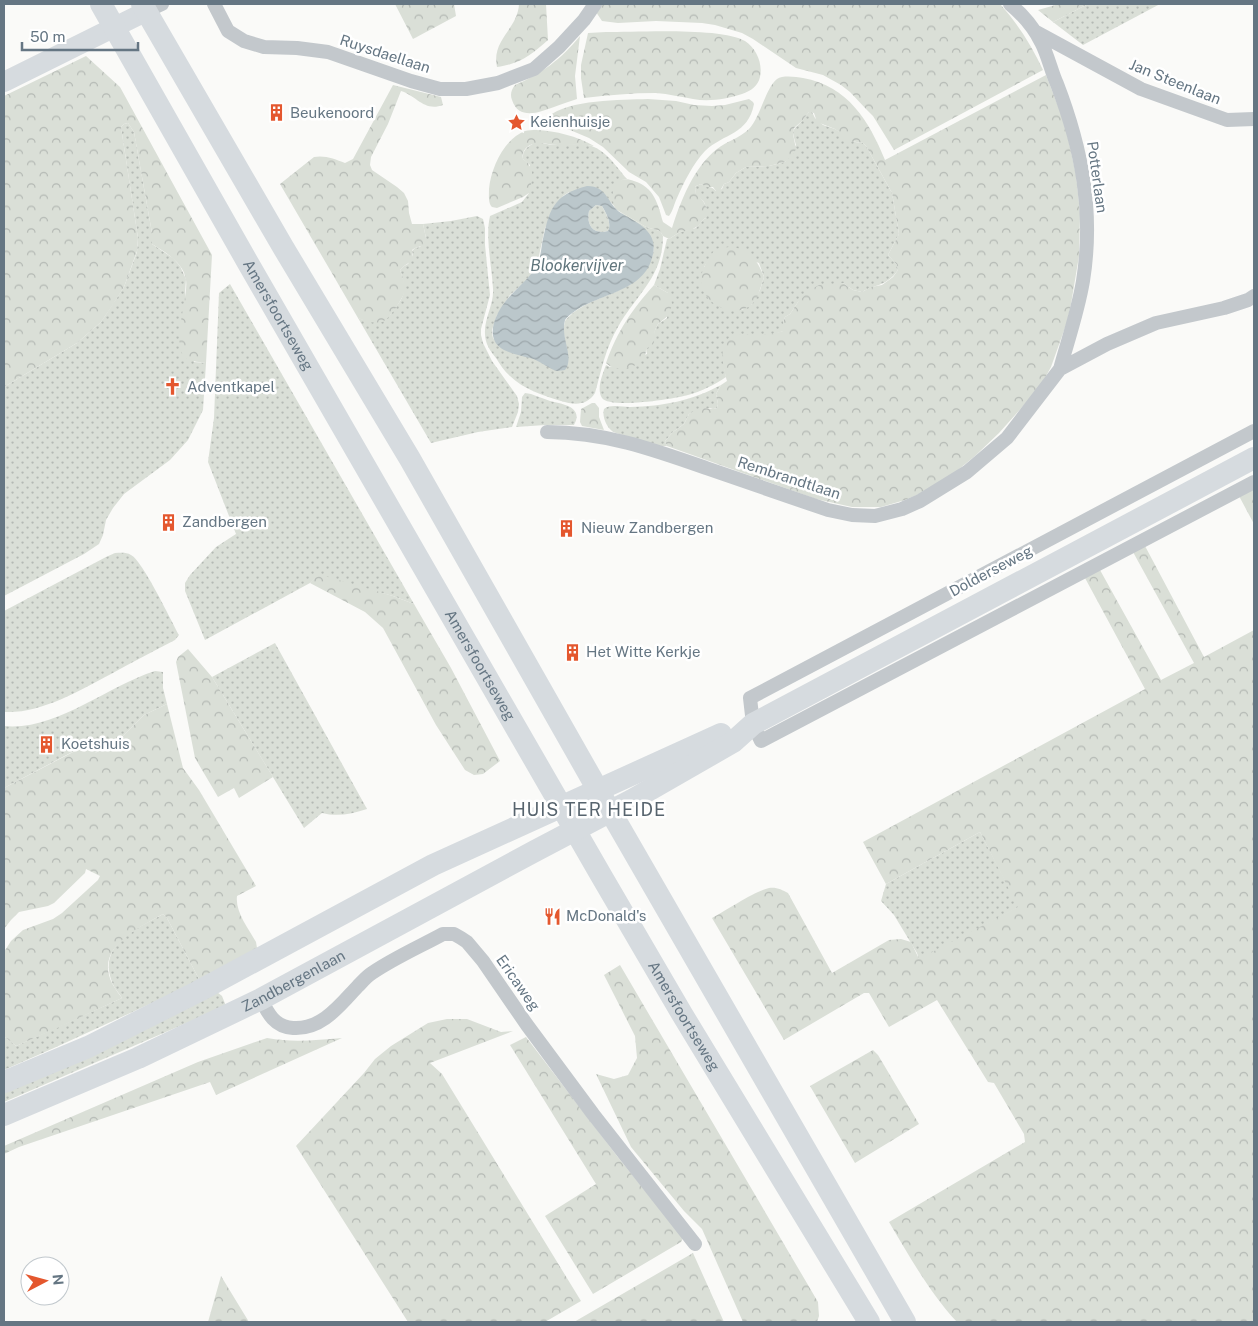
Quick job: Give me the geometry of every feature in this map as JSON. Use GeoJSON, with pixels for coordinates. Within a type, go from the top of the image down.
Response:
{"type":"FeatureCollection","features":[{"type":"Feature","properties":{"kind":"main road","name":"Amersfoortseweg"},"geometry":{"type":"LineString","coordinates":[[101,4],[682,1014],[869,1322]]}},
{"type":"Feature","properties":{"kind":"main road"},"geometry":{"type":"LineString","coordinates":[[150,6],[283,247],[410,460],[610,812],[905,1322]]}},
{"type":"Feature","properties":{"kind":"main road","name":"Dolderseweg"},"geometry":{"type":"LineString","coordinates":[[610,812],[734,742],[753,724],[1254,458]]}},
{"type":"Feature","properties":{"kind":"main road","name":"Dolderseweg"},"geometry":{"type":"LineString","coordinates":[[561,806],[736,727],[753,724]]}},
{"type":"Feature","properties":{"kind":"main road"},"geometry":{"type":"LineString","coordinates":[[4,1082],[88,1047],[433,866],[561,806]]}},
{"type":"Feature","properties":{"kind":"main road","name":"Zandbergenlaan"},"geometry":{"type":"LineString","coordinates":[[4,1115],[138,1058],[261,999],[610,812]]}},
{"type":"Feature","properties":{"kind":"main road"},"geometry":{"type":"LineString","coordinates":[[245,966],[261,999]]}},
{"type":"Feature","properties":{"kind":"street","name":"Ruysdaellaan"},"geometry":{"type":"LineString","coordinates":[[214,4],[228,31],[244,41],[264,47],[298,48],[328,52],[411,81],[440,89],[466,89],[498,83],[534,69],[559,47],[584,20],[594,4]]}},
{"type":"Feature","properties":{"kind":"street","name":"Potterlaan"},"geometry":{"type":"LineString","coordinates":[[1010,4],[1036,32],[1042,43],[1069,116],[1079,151],[1084,182],[1088,235],[1083,281],[1060,369]]}},
{"type":"Feature","properties":{"kind":"street"},"geometry":{"type":"LineString","coordinates":[[4,82],[114,27],[150,6]]}},
{"type":"Feature","properties":{"kind":"street","name":"Jan Steenlaan"},"geometry":{"type":"LineString","coordinates":[[1036,32],[1141,89],[1227,120],[1254,119]]}},
{"type":"Feature","properties":{"kind":"street","name":"Rembrandtlaan"},"geometry":{"type":"LineString","coordinates":[[547,432],[577,432],[609,437],[658,451],[828,510],[852,515],[875,516],[902,509],[920,501],[967,472],[1007,438],[1060,369],[1108,344],[1156,323],[1224,308],[1254,296]]}},
{"type":"Feature","properties":{"kind":"street","name":"Dolderseweg"},"geometry":{"type":"LineString","coordinates":[[753,724],[750,698],[1254,431]]}},
{"type":"Feature","properties":{"kind":"street"},"geometry":{"type":"LineString","coordinates":[[753,724],[761,741],[1254,482]]}},
{"type":"Feature","properties":{"kind":"street","name":"Ericaweg"},"geometry":{"type":"LineString","coordinates":[[261,999],[267,1012],[277,1024],[288,1028],[302,1029],[314,1026],[332,1013],[370,974],[443,934],[454,934],[467,942],[484,962],[527,1025],[593,1114],[695,1244]]}},
{"type":"Feature","properties":{"kind":"green space"},"geometry":{"type":"Polygon","coordinates":[[[395,4],[454,4],[456,16],[413,39],[395,4]]]}},
{"type":"Feature","properties":{"kind":"green space"},"geometry":{"type":"Polygon","coordinates":[[[519,4],[546,4],[548,40],[525,58],[512,64],[497,67],[498,49],[518,13],[519,4]]]}},
{"type":"Feature","properties":{"kind":"green space"},"geometry":{"type":"Polygon","coordinates":[[[601,4],[1000,4],[1013,19],[1043,70],[894,150],[873,116],[841,85],[823,75],[796,68],[742,33],[702,23],[656,21],[618,23],[602,21],[596,12],[601,4]]]}},
{"type":"Feature","properties":{"kind":"green space"},"geometry":{"type":"Polygon","coordinates":[[[1059,4],[1088,4],[1053,22],[1038,10],[1059,4]]]}},
{"type":"Feature","properties":{"kind":"green space"},"geometry":{"type":"Polygon","coordinates":[[[1088,4],[1160,4],[1083,45],[1053,22],[1088,4]]]}},
{"type":"Feature","properties":{"kind":"green space"},"geometry":{"type":"Polygon","coordinates":[[[678,31],[734,37],[745,41],[755,52],[760,66],[760,77],[754,88],[736,96],[718,100],[699,100],[656,93],[584,98],[581,65],[588,33],[678,31]]]}},
{"type":"Feature","properties":{"kind":"green space"},"geometry":{"type":"Polygon","coordinates":[[[580,36],[575,76],[577,99],[536,113],[525,113],[515,107],[511,98],[511,92],[515,85],[551,65],[580,36]]]}},
{"type":"Feature","properties":{"kind":"green space"},"geometry":{"type":"Polygon","coordinates":[[[86,56],[120,87],[212,255],[206,363],[189,360],[182,353],[180,334],[186,280],[178,263],[152,244],[152,233],[134,132],[128,123],[121,127],[138,238],[137,251],[124,287],[101,322],[77,343],[4,387],[4,96],[86,56]]]}},
{"type":"Feature","properties":{"kind":"green space"},"geometry":{"type":"Polygon","coordinates":[[[1046,75],[1065,124],[1076,175],[1080,213],[1079,256],[1067,322],[1051,367],[1040,387],[999,433],[953,474],[919,494],[881,507],[852,507],[816,499],[667,446],[665,441],[684,424],[689,414],[697,409],[717,408],[716,394],[721,385],[727,381],[724,370],[724,345],[731,337],[745,334],[771,334],[783,331],[785,317],[790,314],[798,302],[810,290],[819,285],[843,283],[853,290],[862,292],[871,287],[882,285],[893,277],[898,270],[897,265],[888,255],[899,234],[892,193],[863,143],[844,140],[839,132],[817,122],[814,113],[809,112],[794,128],[793,134],[796,149],[785,162],[769,166],[746,167],[724,184],[720,191],[701,184],[696,186],[696,194],[705,204],[707,217],[698,226],[691,230],[680,232],[669,239],[663,236],[660,231],[646,227],[617,210],[613,197],[615,184],[626,179],[646,187],[657,203],[663,222],[672,228],[684,195],[702,165],[717,149],[749,129],[773,83],[780,78],[797,77],[819,82],[845,97],[864,119],[885,160],[1046,75]]]}},
{"type":"Feature","properties":{"kind":"green space"},"geometry":{"type":"Polygon","coordinates":[[[393,85],[441,97],[443,105],[436,107],[426,105],[401,91],[388,124],[371,157],[370,165],[372,170],[404,193],[408,201],[412,224],[423,224],[426,238],[425,245],[412,250],[413,260],[400,270],[405,290],[399,303],[385,320],[379,323],[358,318],[280,184],[314,157],[326,157],[345,163],[353,159],[393,85]]]}},
{"type":"Feature","properties":{"kind":"green space"},"geometry":{"type":"Polygon","coordinates":[[[648,99],[712,106],[749,99],[754,104],[751,114],[741,128],[712,145],[701,156],[686,180],[669,216],[666,215],[659,197],[646,182],[629,172],[603,147],[589,138],[547,121],[548,117],[557,111],[582,104],[610,100],[648,99]]]}},
{"type":"Feature","properties":{"kind":"green space"},"geometry":{"type":"Polygon","coordinates":[[[809,112],[812,112],[815,118],[823,125],[835,129],[855,142],[863,143],[866,146],[892,193],[899,234],[888,255],[897,265],[898,270],[890,279],[862,292],[853,290],[843,283],[798,302],[790,314],[785,317],[783,331],[775,334],[739,335],[724,366],[726,377],[703,390],[681,397],[657,401],[617,403],[602,398],[600,386],[606,365],[610,367],[647,354],[646,349],[658,324],[667,318],[668,293],[654,285],[667,239],[680,232],[696,228],[706,218],[705,205],[696,195],[695,187],[701,184],[716,191],[722,189],[724,184],[729,182],[736,173],[746,167],[769,166],[785,162],[796,145],[793,134],[794,130],[809,112]],[[716,249],[704,267],[742,310],[752,304],[760,290],[764,277],[759,263],[716,249]]]}},
{"type":"Feature","properties":{"kind":"green space"},"geometry":{"type":"Polygon","coordinates":[[[128,123],[134,132],[152,233],[152,244],[173,258],[180,266],[186,279],[185,293],[194,362],[206,363],[203,410],[188,440],[170,460],[124,494],[113,508],[106,520],[99,544],[84,554],[4,596],[4,387],[77,343],[101,322],[124,287],[137,252],[138,238],[121,127],[128,123]]]}},
{"type":"Feature","properties":{"kind":"green space"},"geometry":{"type":"Polygon","coordinates":[[[536,130],[581,139],[594,146],[541,143],[530,145],[523,153],[523,159],[528,163],[532,171],[529,193],[497,208],[492,207],[489,201],[490,181],[500,155],[511,140],[518,135],[526,131],[536,130]]]}},
{"type":"Feature","properties":{"kind":"green space"},"geometry":{"type":"Polygon","coordinates":[[[534,143],[589,145],[602,152],[627,179],[622,180],[617,210],[646,227],[660,231],[663,236],[662,250],[654,274],[625,316],[610,343],[595,393],[588,400],[580,403],[554,399],[534,392],[515,381],[504,370],[490,350],[485,337],[486,322],[493,295],[488,243],[490,216],[522,202],[529,193],[530,165],[523,159],[523,154],[534,143]],[[569,192],[563,196],[545,228],[537,265],[528,279],[510,295],[497,315],[492,334],[500,347],[568,364],[564,332],[565,321],[589,303],[630,285],[641,276],[649,264],[654,248],[611,202],[569,192]]]}},
{"type":"Feature","properties":{"kind":"green space"},"geometry":{"type":"Polygon","coordinates":[[[596,205],[602,206],[607,215],[609,222],[608,231],[598,232],[590,225],[589,211],[596,205]]]}},
{"type":"Feature","properties":{"kind":"green space"},"geometry":{"type":"Polygon","coordinates":[[[477,216],[483,219],[485,228],[490,295],[481,335],[492,361],[517,396],[518,412],[512,427],[478,432],[431,443],[358,318],[364,320],[390,315],[399,303],[404,290],[400,270],[408,264],[413,255],[412,251],[420,247],[426,238],[423,224],[477,216]]]}},
{"type":"Feature","properties":{"kind":"green space"},"geometry":{"type":"Polygon","coordinates":[[[729,247],[747,252],[755,260],[764,277],[756,299],[751,305],[736,311],[720,307],[712,302],[702,289],[701,281],[704,268],[715,249],[729,247]]]}},
{"type":"Feature","properties":{"kind":"green space"},"geometry":{"type":"Polygon","coordinates":[[[230,284],[414,604],[393,596],[317,576],[310,583],[205,640],[185,591],[185,583],[216,547],[236,534],[208,462],[214,418],[219,293],[230,284]]]}},
{"type":"Feature","properties":{"kind":"green space"},"geometry":{"type":"Polygon","coordinates":[[[654,285],[668,293],[671,298],[672,305],[669,315],[658,324],[655,330],[654,342],[646,349],[645,355],[637,365],[624,369],[611,367],[606,363],[620,331],[632,312],[654,285]]]}},
{"type":"Feature","properties":{"kind":"green space"},"geometry":{"type":"Polygon","coordinates":[[[721,385],[716,394],[717,408],[689,414],[684,424],[665,441],[667,446],[615,433],[608,426],[604,418],[604,409],[609,407],[666,404],[688,399],[721,385]]]}},
{"type":"Feature","properties":{"kind":"green space"},"geometry":{"type":"Polygon","coordinates":[[[525,393],[571,407],[576,414],[574,425],[516,427],[521,412],[522,397],[525,393]]]}},
{"type":"Feature","properties":{"kind":"green space"},"geometry":{"type":"Polygon","coordinates":[[[595,403],[599,408],[599,417],[604,430],[582,426],[580,422],[581,409],[595,403]]]}},
{"type":"Feature","properties":{"kind":"green space"},"geometry":{"type":"Polygon","coordinates":[[[1254,488],[1254,524],[1239,496],[1254,488]]]}},
{"type":"Feature","properties":{"kind":"green space"},"geometry":{"type":"Polygon","coordinates":[[[1145,546],[1204,657],[1254,630],[1254,1322],[957,1322],[947,1311],[912,1261],[889,1222],[1025,1142],[1024,1134],[994,1083],[988,1082],[937,1000],[889,1027],[869,993],[864,993],[784,1040],[712,918],[763,890],[777,888],[784,891],[788,893],[832,973],[889,940],[901,939],[911,942],[919,959],[1018,907],[980,832],[886,884],[863,842],[1145,689],[1085,578],[1100,570],[1161,680],[1194,663],[1133,552],[1145,546]]]}},
{"type":"Feature","properties":{"kind":"green space"},"geometry":{"type":"Polygon","coordinates":[[[115,553],[127,553],[136,559],[179,635],[175,640],[59,700],[18,712],[4,712],[4,611],[115,553]]]}},
{"type":"Feature","properties":{"kind":"green space"},"geometry":{"type":"Polygon","coordinates":[[[318,574],[414,604],[451,668],[500,761],[483,774],[474,775],[465,770],[436,725],[383,628],[365,612],[310,583],[318,574]]]}},
{"type":"Feature","properties":{"kind":"green space"},"geometry":{"type":"Polygon","coordinates":[[[275,643],[367,809],[333,815],[322,813],[304,828],[212,677],[275,643]]]}},
{"type":"Feature","properties":{"kind":"green space"},"geometry":{"type":"Polygon","coordinates":[[[188,649],[212,677],[273,777],[239,798],[234,788],[218,797],[195,758],[176,662],[178,657],[188,649]]]}},
{"type":"Feature","properties":{"kind":"green space"},"geometry":{"type":"Polygon","coordinates":[[[155,671],[163,672],[163,688],[167,704],[144,715],[116,743],[95,753],[93,741],[4,788],[4,726],[24,726],[43,722],[62,715],[136,678],[155,671]]]}},
{"type":"Feature","properties":{"kind":"green space"},"geometry":{"type":"Polygon","coordinates":[[[167,704],[183,768],[199,790],[256,886],[237,896],[237,902],[240,914],[256,942],[257,948],[200,981],[167,918],[163,914],[130,933],[113,950],[109,960],[108,972],[113,985],[122,998],[16,1046],[4,1036],[4,952],[11,941],[23,930],[53,919],[62,913],[100,876],[86,869],[85,873],[54,903],[19,912],[4,929],[4,788],[94,741],[95,753],[116,743],[144,715],[167,704]]]}},
{"type":"Feature","properties":{"kind":"green space"},"geometry":{"type":"Polygon","coordinates":[[[980,832],[1019,907],[919,960],[917,953],[894,915],[881,901],[886,884],[980,832]]]}},
{"type":"Feature","properties":{"kind":"green space"},"geometry":{"type":"Polygon","coordinates":[[[163,914],[167,918],[200,981],[4,1070],[4,1036],[16,1046],[122,998],[113,984],[109,969],[110,957],[122,939],[163,914]]]}},
{"type":"Feature","properties":{"kind":"green space"},"geometry":{"type":"Polygon","coordinates":[[[620,965],[818,1302],[819,1316],[817,1322],[743,1322],[702,1229],[684,1211],[631,1147],[596,1074],[614,1079],[628,1075],[637,1058],[635,1036],[604,975],[620,965]]]}},
{"type":"Feature","properties":{"kind":"green space"},"geometry":{"type":"Polygon","coordinates":[[[217,992],[222,996],[226,1006],[4,1102],[4,1086],[217,992]]]}},
{"type":"Feature","properties":{"kind":"green space"},"geometry":{"type":"Polygon","coordinates":[[[447,1019],[467,1019],[501,1032],[513,1031],[430,1063],[442,1074],[581,1301],[545,1322],[408,1322],[296,1146],[375,1059],[391,1046],[428,1023],[447,1019]]]}},
{"type":"Feature","properties":{"kind":"green space"},"geometry":{"type":"Polygon","coordinates":[[[526,1037],[617,1156],[683,1238],[681,1242],[593,1294],[545,1216],[596,1184],[510,1045],[526,1037]]]}},
{"type":"Feature","properties":{"kind":"green space"},"geometry":{"type":"Polygon","coordinates":[[[267,1038],[296,1041],[342,1038],[216,1095],[210,1082],[19,1147],[4,1154],[4,1146],[198,1062],[267,1038]]]}},
{"type":"Feature","properties":{"kind":"green space"},"geometry":{"type":"Polygon","coordinates":[[[873,1050],[878,1055],[919,1124],[855,1163],[810,1086],[873,1050]]]}},
{"type":"Feature","properties":{"kind":"green space"},"geometry":{"type":"Polygon","coordinates":[[[693,1253],[724,1322],[574,1322],[693,1253]]]}},
{"type":"Feature","properties":{"kind":"green space"},"geometry":{"type":"Polygon","coordinates":[[[221,1276],[249,1322],[208,1322],[221,1276]]]}},
{"type":"Feature","properties":{"kind":"water","name":"Blookervijver"},"geometry":{"type":"Polygon","coordinates":[[[587,186],[599,189],[616,209],[646,230],[653,242],[654,249],[646,270],[637,280],[626,287],[587,304],[565,320],[564,334],[569,359],[565,370],[557,371],[533,359],[504,350],[497,345],[493,331],[494,323],[501,307],[531,274],[537,264],[547,222],[554,206],[566,194],[587,186]],[[596,205],[589,211],[588,216],[590,225],[598,232],[608,231],[609,228],[608,218],[602,206],[596,205]]]}},
{"type":"Feature","properties":{"kind":"place","name":"Beukenoord"},"geometry":{"type":"Point","coordinates":[276,113]}},
{"type":"Feature","properties":{"kind":"place","name":"Keienhuisje"},"geometry":{"type":"Point","coordinates":[516,122]}},
{"type":"Feature","properties":{"kind":"place","name":"Adventkapel"},"geometry":{"type":"Point","coordinates":[173,387]}},
{"type":"Feature","properties":{"kind":"place","name":"Zandbergen"},"geometry":{"type":"Point","coordinates":[168,522]}},
{"type":"Feature","properties":{"kind":"place","name":"Nieuw Zandbergen"},"geometry":{"type":"Point","coordinates":[567,528]}},
{"type":"Feature","properties":{"kind":"place","name":"Het Witte Kerkje"},"geometry":{"type":"Point","coordinates":[572,652]}},
{"type":"Feature","properties":{"kind":"place","name":"Koetshuis"},"geometry":{"type":"Point","coordinates":[47,744]}},
{"type":"Feature","properties":{"kind":"place","name":"McDonald's"},"geometry":{"type":"Point","coordinates":[552,916]}},
{"type":"Feature","properties":{"kind":"district","name":"HUIS TER HEIDE"},"geometry":{"type":"Point","coordinates":[589,810]}}]}
